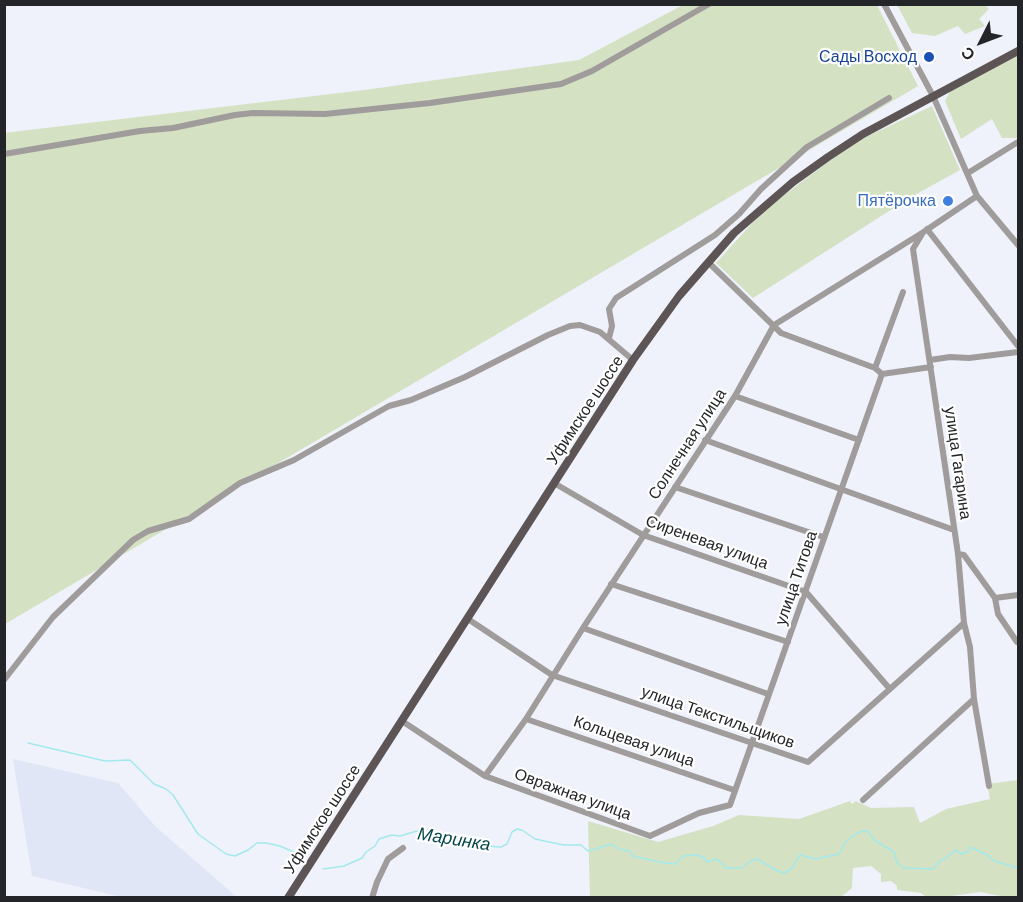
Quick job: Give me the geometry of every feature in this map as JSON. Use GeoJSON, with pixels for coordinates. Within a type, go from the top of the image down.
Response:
{"type":"FeatureCollection","features":[{"type":"Feature","properties":{"kind":"main road","name":"Уфимское шоссе"},"geometry":{"type":"LineString","coordinates":[[288,897],[633,360],[679,296],[708,262],[734,232],[793,182],[863,134],[1018,51]]}},
{"type":"Feature","properties":{"kind":"street"},"geometry":{"type":"LineString","coordinates":[[4,154],[140,131],[173,128],[235,115],[325,114],[430,103],[561,84],[592,71],[709,4]]}},
{"type":"Feature","properties":{"kind":"street"},"geometry":{"type":"LineString","coordinates":[[884,4],[933,96],[977,196],[1018,245]]}},
{"type":"Feature","properties":{"kind":"street"},"geometry":{"type":"LineString","coordinates":[[609,338],[612,326],[609,309],[616,298],[715,235],[807,147],[889,98]]}},
{"type":"Feature","properties":{"kind":"street"},"geometry":{"type":"LineString","coordinates":[[968,173],[1018,142]]}},
{"type":"Feature","properties":{"kind":"street","name":"Солнечная улица"},"geometry":{"type":"LineString","coordinates":[[485,776],[526,719],[552,675],[735,396],[774,325],[977,196]]}},
{"type":"Feature","properties":{"kind":"street"},"geometry":{"type":"LineString","coordinates":[[925,231],[1018,346]]}},
{"type":"Feature","properties":{"kind":"street","name":"улица Гагарина"},"geometry":{"type":"LineString","coordinates":[[925,231],[913,249],[958,554],[974,699]]}},
{"type":"Feature","properties":{"kind":"street"},"geometry":{"type":"LineString","coordinates":[[708,262],[781,333],[875,368],[882,374],[950,357],[969,358],[1018,352]]}},
{"type":"Feature","properties":{"kind":"street"},"geometry":{"type":"LineString","coordinates":[[875,368],[903,292]]}},
{"type":"Feature","properties":{"kind":"street"},"geometry":{"type":"LineString","coordinates":[[4,680],[53,617],[141,534],[189,519],[240,483],[294,460],[389,406],[411,400],[465,377],[570,326],[580,326],[600,332],[633,360]]}},
{"type":"Feature","properties":{"kind":"street","name":"улица Титова"},"geometry":{"type":"LineString","coordinates":[[734,790],[882,374]]}},
{"type":"Feature","properties":{"kind":"street"},"geometry":{"type":"LineString","coordinates":[[735,396],[859,440]]}},
{"type":"Feature","properties":{"kind":"street"},"geometry":{"type":"LineString","coordinates":[[705,440],[954,530]]}},
{"type":"Feature","properties":{"kind":"street","name":"Сиреневая улица"},"geometry":{"type":"LineString","coordinates":[[554,483],[644,535],[806,592],[889,688]]}},
{"type":"Feature","properties":{"kind":"street"},"geometry":{"type":"LineString","coordinates":[[675,487],[824,537]]}},
{"type":"Feature","properties":{"kind":"street"},"geometry":{"type":"LineString","coordinates":[[958,554],[964,555],[995,598],[998,614],[1017,642]]}},
{"type":"Feature","properties":{"kind":"street"},"geometry":{"type":"LineString","coordinates":[[611,584],[788,642]]}},
{"type":"Feature","properties":{"kind":"street"},"geometry":{"type":"LineString","coordinates":[[995,598],[1018,595]]}},
{"type":"Feature","properties":{"kind":"street","name":"улица Текстильщиков"},"geometry":{"type":"LineString","coordinates":[[468,619],[552,675],[808,762],[964,623]]}},
{"type":"Feature","properties":{"kind":"street"},"geometry":{"type":"LineString","coordinates":[[583,628],[768,694]]}},
{"type":"Feature","properties":{"kind":"street"},"geometry":{"type":"LineString","coordinates":[[974,699],[989,786]]}},
{"type":"Feature","properties":{"kind":"street"},"geometry":{"type":"LineString","coordinates":[[862,800],[974,699]]}},
{"type":"Feature","properties":{"kind":"street","name":"Кольцевая улица"},"geometry":{"type":"LineString","coordinates":[[526,719],[734,790]]}},
{"type":"Feature","properties":{"kind":"street","name":"Овражная улица"},"geometry":{"type":"LineString","coordinates":[[402,721],[485,776],[650,836],[699,813],[730,805],[734,790]]}},
{"type":"Feature","properties":{"kind":"street"},"geometry":{"type":"LineString","coordinates":[[372,897],[376,882],[388,859],[403,848]]}},
{"type":"Feature","properties":{"kind":"shaded area"},"geometry":{"type":"Polygon","coordinates":[[[13,759],[118,783],[156,827],[237,897],[122,897],[32,876],[13,759]]]}},
{"type":"Feature","properties":{"kind":"green space"},"geometry":{"type":"Polygon","coordinates":[[[683,5],[877,5],[918,86],[5,624],[4,133],[364,90],[579,60],[683,5]]]}},
{"type":"Feature","properties":{"kind":"green space"},"geometry":{"type":"Polygon","coordinates":[[[897,5],[985,5],[989,9],[979,19],[985,26],[965,34],[958,26],[935,36],[912,33],[897,5]]]}},
{"type":"Feature","properties":{"kind":"green space"},"geometry":{"type":"Polygon","coordinates":[[[1018,53],[1018,138],[1002,138],[992,119],[961,139],[945,101],[952,88],[1018,53]]]}},
{"type":"Feature","properties":{"kind":"green space"},"geometry":{"type":"Polygon","coordinates":[[[932,106],[960,170],[911,197],[753,298],[716,263],[764,210],[855,142],[932,106]]]}},
{"type":"Feature","properties":{"kind":"green space"},"geometry":{"type":"Polygon","coordinates":[[[1018,780],[1018,897],[980,892],[926,897],[921,893],[897,890],[897,886],[891,881],[881,882],[881,874],[871,866],[853,868],[852,888],[841,897],[590,897],[588,821],[658,842],[713,826],[739,815],[799,819],[850,801],[852,804],[856,801],[871,808],[914,807],[920,823],[946,809],[990,799],[987,784],[1018,780]]]}},
{"type":"Feature","properties":{"kind":"waterway","name":"Маринка"},"geometry":{"type":"LineString","coordinates":[[28,743],[105,761],[130,760],[154,784],[173,795],[198,834],[226,854],[235,856],[257,843],[280,846],[296,853]]}},
{"type":"Feature","properties":{"kind":"waterway","name":"Маринка"},"geometry":{"type":"LineString","coordinates":[[323,869],[344,866],[362,858],[379,839],[392,835],[400,836],[417,831],[438,838],[452,836],[485,846],[501,847],[507,844],[512,832],[517,829],[535,839],[564,845],[581,845],[588,851],[612,844],[619,849],[629,851],[633,856],[659,862],[675,864],[683,856],[697,855],[705,858],[706,862],[717,859],[726,868],[741,868],[757,859],[784,873],[791,869],[800,855],[816,859],[839,854],[846,841],[859,832],[868,831],[874,840],[894,852],[897,863],[904,868],[933,869],[955,850],[962,854],[969,851],[970,847],[988,855],[992,860],[1018,868]]}},
{"type":"Feature","properties":{"kind":"place","name":"Сады Восход"},"geometry":{"type":"Point","coordinates":[929,57]}},
{"type":"Feature","properties":{"kind":"place","name":"Пятёрочка"},"geometry":{"type":"Point","coordinates":[948,201]}}]}
